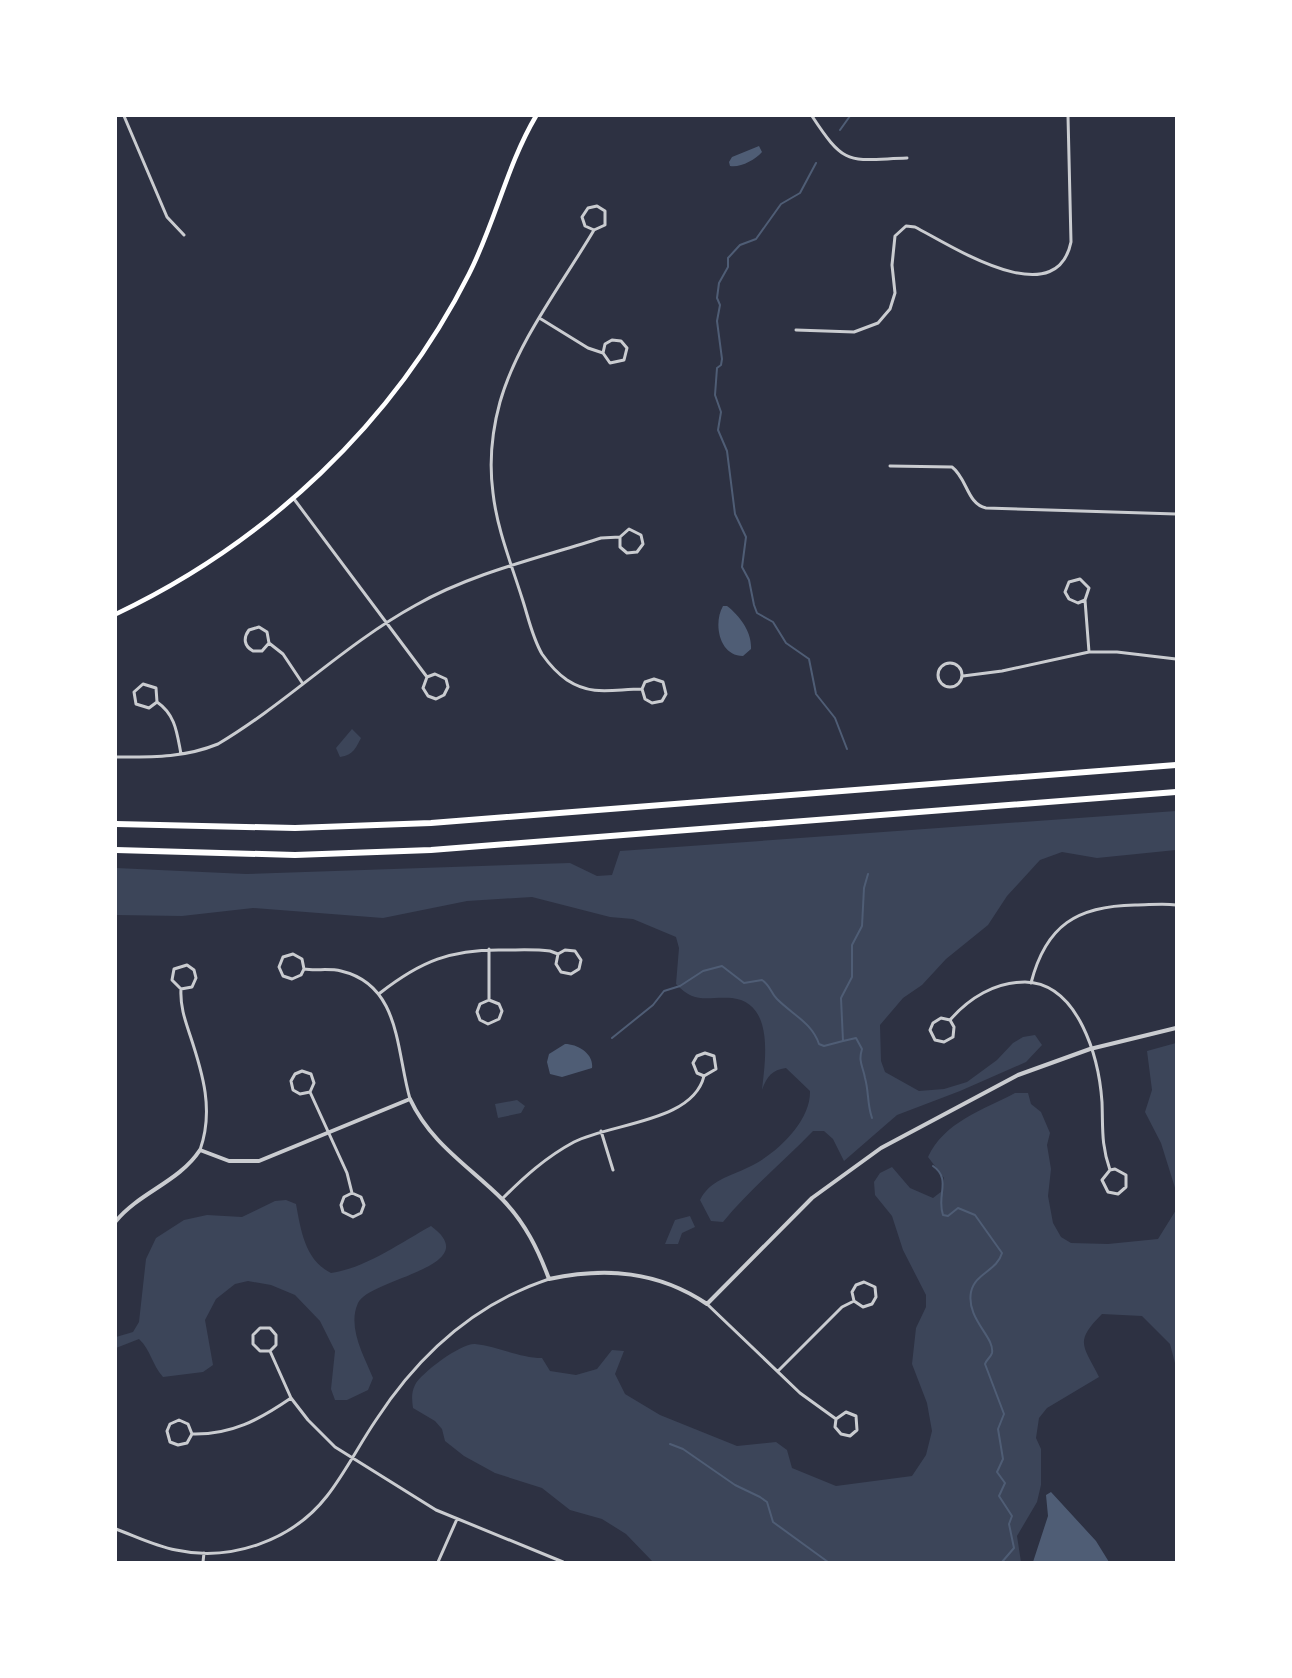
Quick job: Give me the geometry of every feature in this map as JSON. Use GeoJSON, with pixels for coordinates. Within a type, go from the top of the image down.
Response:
{"type":"FeatureCollection","features":[{"type":"Feature","properties":{"kind":"highway"},"geometry":{"type":"LineString","coordinates":[[116,824],[295,828],[431,823],[1176,765]]}},
{"type":"Feature","properties":{"kind":"highway"},"geometry":{"type":"LineString","coordinates":[[116,850],[295,855],[431,850],[1176,792]]}},
{"type":"Feature","properties":{"kind":"main road"},"geometry":{"type":"LineString","coordinates":[[116,614],[195,570],[294,499],[347,447],[375,415],[442,323],[471,272],[524,140],[536,116]]}},
{"type":"Feature","properties":{"kind":"street"},"geometry":{"type":"LineString","coordinates":[[124,116],[167,217],[184,235]]}},
{"type":"Feature","properties":{"kind":"street"},"geometry":{"type":"LineString","coordinates":[[812,116],[835,149],[849,158],[867,161],[908,158]]}},
{"type":"Feature","properties":{"kind":"street"},"geometry":{"type":"LineString","coordinates":[[796,330],[854,332],[878,323],[893,301],[892,265],[895,236],[906,226],[915,227],[1005,271],[1038,276],[1054,269],[1066,256],[1071,242],[1068,116]]}},
{"type":"Feature","properties":{"kind":"street"},"geometry":{"type":"LineString","coordinates":[[597,206],[605,211],[607,220],[601,229],[594,230],[585,226],[582,217],[588,208],[597,206]]}},
{"type":"Feature","properties":{"kind":"street"},"geometry":{"type":"LineString","coordinates":[[594,230],[517,358],[500,403],[492,449],[496,511],[536,640],[556,671],[588,690],[613,693],[642,689]]}},
{"type":"Feature","properties":{"kind":"street"},"geometry":{"type":"LineString","coordinates":[[541,319],[588,348],[603,353],[607,360],[614,364],[624,360],[627,353],[624,343],[618,339],[608,342],[603,353]]}},
{"type":"Feature","properties":{"kind":"street"},"geometry":{"type":"LineString","coordinates":[[890,466],[952,467],[961,476],[975,503],[986,508],[1176,514]]}},
{"type":"Feature","properties":{"kind":"street"},"geometry":{"type":"LineString","coordinates":[[294,499],[427,678]]}},
{"type":"Feature","properties":{"kind":"street"},"geometry":{"type":"LineString","coordinates":[[116,757],[181,754],[218,744],[386,623],[434,595],[600,538],[620,537],[625,531],[633,529],[642,535],[643,544],[637,552],[627,553],[620,547],[620,537]]}},
{"type":"Feature","properties":{"kind":"street"},"geometry":{"type":"LineString","coordinates":[[1085,600],[1078,603],[1069,599],[1065,592],[1069,582],[1077,578],[1086,582],[1089,592],[1085,600],[1089,652]]}},
{"type":"Feature","properties":{"kind":"street"},"geometry":{"type":"LineString","coordinates":[[269,643],[262,651],[253,651],[246,644],[245,639],[249,630],[259,627],[267,632],[269,643],[283,654],[303,684]]}},
{"type":"Feature","properties":{"kind":"street"},"geometry":{"type":"LineString","coordinates":[[963,676],[1002,671],[1089,652],[1117,652],[1176,659]]}},
{"type":"Feature","properties":{"kind":"street"},"geometry":{"type":"LineString","coordinates":[[951,663],[960,668],[963,676],[960,683],[950,688],[939,682],[937,676],[942,665],[951,663]]}},
{"type":"Feature","properties":{"kind":"street"},"geometry":{"type":"LineString","coordinates":[[435,674],[446,679],[448,687],[444,695],[436,699],[428,696],[423,688],[427,678],[435,674]]}},
{"type":"Feature","properties":{"kind":"street"},"geometry":{"type":"LineString","coordinates":[[654,679],[663,682],[666,694],[662,701],[652,703],[645,699],[642,689],[645,682],[654,679]]}},
{"type":"Feature","properties":{"kind":"street"},"geometry":{"type":"LineString","coordinates":[[158,702],[149,708],[140,707],[136,704],[134,692],[143,684],[152,685],[158,692],[158,702],[173,720],[181,754]]}},
{"type":"Feature","properties":{"kind":"street"},"geometry":{"type":"LineString","coordinates":[[1031,982],[1045,946],[1060,927],[1082,913],[1112,906],[1176,905]]}},
{"type":"Feature","properties":{"kind":"street"},"geometry":{"type":"LineString","coordinates":[[380,993],[405,973],[437,958],[470,950],[540,950],[558,954],[565,950],[575,951],[581,960],[579,969],[571,974],[561,972],[556,964],[558,954]]}},
{"type":"Feature","properties":{"kind":"street"},"geometry":{"type":"LineString","coordinates":[[489,950],[489,1000]]}},
{"type":"Feature","properties":{"kind":"street"},"geometry":{"type":"LineString","coordinates":[[287,955],[298,955],[302,959],[304,969],[297,978],[288,978],[280,972],[280,962],[287,955]]}},
{"type":"Feature","properties":{"kind":"street"},"geometry":{"type":"LineString","coordinates":[[186,965],[194,970],[196,978],[192,987],[181,989],[174,984],[172,974],[178,966],[186,965]]}},
{"type":"Feature","properties":{"kind":"street"},"geometry":{"type":"LineString","coordinates":[[304,969],[333,969],[348,973],[364,980],[380,993],[392,1018],[410,1099],[425,1127],[438,1144],[502,1199],[530,1235],[549,1279]]}},
{"type":"Feature","properties":{"kind":"street"},"geometry":{"type":"LineString","coordinates":[[950,1020],[967,1003],[989,990],[1004,985],[1031,982],[1052,990],[1072,1007],[1082,1024],[1090,1049],[1102,1102],[1102,1144],[1110,1170]]}},
{"type":"Feature","properties":{"kind":"street"},"geometry":{"type":"LineString","coordinates":[[116,1221],[138,1199],[186,1167],[200,1150],[206,1132],[207,1100],[202,1073],[182,1008],[181,989]]}},
{"type":"Feature","properties":{"kind":"street"},"geometry":{"type":"LineString","coordinates":[[489,1000],[499,1004],[502,1011],[499,1019],[488,1024],[480,1020],[477,1012],[480,1004],[489,1000]]}},
{"type":"Feature","properties":{"kind":"street"},"geometry":{"type":"LineString","coordinates":[[941,1018],[950,1020],[954,1027],[953,1036],[944,1042],[935,1040],[930,1030],[933,1023],[941,1018]]}},
{"type":"Feature","properties":{"kind":"street"},"geometry":{"type":"LineString","coordinates":[[707,1304],[812,1198],[881,1148],[1018,1075],[1090,1049],[1176,1028]]}},
{"type":"Feature","properties":{"kind":"street"},"geometry":{"type":"LineString","coordinates":[[705,1053],[714,1056],[717,1065],[714,1073],[704,1076],[697,1073],[693,1063],[696,1056],[705,1053]]}},
{"type":"Feature","properties":{"kind":"street"},"geometry":{"type":"LineString","coordinates":[[310,1092],[300,1094],[293,1090],[291,1081],[295,1074],[302,1071],[311,1074],[314,1083],[310,1092],[347,1173],[352,1193]]}},
{"type":"Feature","properties":{"kind":"street"},"geometry":{"type":"LineString","coordinates":[[502,1199],[547,1158],[601,1131],[680,1107],[696,1096],[704,1076]]}},
{"type":"Feature","properties":{"kind":"street"},"geometry":{"type":"LineString","coordinates":[[200,1150],[229,1161],[259,1161],[410,1099]]}},
{"type":"Feature","properties":{"kind":"street"},"geometry":{"type":"LineString","coordinates":[[601,1131],[613,1170]]}},
{"type":"Feature","properties":{"kind":"street"},"geometry":{"type":"LineString","coordinates":[[1115,1169],[1126,1175],[1126,1187],[1118,1194],[1108,1192],[1103,1187],[1102,1180],[1110,1170],[1115,1169]]}},
{"type":"Feature","properties":{"kind":"street"},"geometry":{"type":"LineString","coordinates":[[352,1193],[361,1197],[364,1205],[361,1213],[353,1217],[343,1212],[341,1205],[344,1197],[352,1193]]}},
{"type":"Feature","properties":{"kind":"street"},"geometry":{"type":"LineString","coordinates":[[116,1529],[176,1550],[204,1553],[248,1548],[296,1526],[327,1496],[377,1418],[414,1371],[454,1331],[490,1303],[549,1279],[594,1272],[628,1273],[665,1281],[707,1304],[812,1403],[836,1419]]}},
{"type":"Feature","properties":{"kind":"street"},"geometry":{"type":"LineString","coordinates":[[864,1282],[875,1287],[876,1297],[872,1304],[863,1307],[854,1301],[852,1292],[856,1285],[864,1282]]}},
{"type":"Feature","properties":{"kind":"street"},"geometry":{"type":"LineString","coordinates":[[778,1371],[842,1308],[854,1301]]}},
{"type":"Feature","properties":{"kind":"street"},"geometry":{"type":"LineString","coordinates":[[260,1328],[270,1328],[276,1335],[276,1345],[270,1351],[260,1351],[253,1344],[253,1335],[260,1328]]}},
{"type":"Feature","properties":{"kind":"street"},"geometry":{"type":"LineString","coordinates":[[270,1351],[291,1398],[325,1439],[351,1458],[419,1500],[457,1519],[563,1563]]}},
{"type":"Feature","properties":{"kind":"street"},"geometry":{"type":"LineString","coordinates":[[192,1434],[215,1434],[235,1429],[258,1420],[291,1398]]}},
{"type":"Feature","properties":{"kind":"street"},"geometry":{"type":"LineString","coordinates":[[843,1413],[851,1413],[858,1420],[857,1430],[850,1436],[840,1434],[835,1427],[836,1419],[843,1413]]}},
{"type":"Feature","properties":{"kind":"street"},"geometry":{"type":"LineString","coordinates":[[179,1420],[189,1424],[192,1434],[187,1443],[178,1445],[170,1442],[166,1431],[170,1424],[179,1420]]}},
{"type":"Feature","properties":{"kind":"street"},"geometry":{"type":"LineString","coordinates":[[438,1563],[457,1519]]}},
{"type":"Feature","properties":{"kind":"street"},"geometry":{"type":"LineString","coordinates":[[203,1563],[204,1553]]}},
{"type":"Feature","properties":{"kind":"shaded area"},"geometry":{"type":"Polygon","coordinates":[[[759,146],[762,152],[755,158],[743,165],[730,166],[729,162],[732,157],[759,146]]]}},
{"type":"Feature","properties":{"kind":"shaded area"},"geometry":{"type":"Polygon","coordinates":[[[723,606],[727,606],[736,615],[750,637],[751,649],[743,656],[735,655],[723,645],[719,621],[723,606]]]}},
{"type":"Feature","properties":{"kind":"shaded area"},"geometry":{"type":"Polygon","coordinates":[[[352,729],[361,738],[351,752],[340,757],[336,748],[352,729]]]}},
{"type":"Feature","properties":{"kind":"shaded area"},"geometry":{"type":"Polygon","coordinates":[[[1176,811],[1176,850],[1097,858],[1062,852],[1040,860],[1007,896],[988,925],[946,959],[922,985],[903,998],[880,1025],[881,1061],[885,1072],[919,1091],[944,1089],[967,1082],[997,1060],[1013,1043],[1023,1037],[1035,1035],[1042,1045],[1026,1062],[897,1115],[844,1161],[833,1139],[824,1131],[813,1131],[755,1187],[723,1222],[711,1221],[700,1200],[704,1193],[715,1183],[759,1162],[780,1146],[798,1126],[805,1114],[810,1091],[786,1068],[771,1074],[762,1090],[765,1064],[764,1035],[755,1010],[746,1002],[732,998],[702,998],[683,991],[676,984],[679,948],[676,937],[633,919],[610,917],[532,897],[467,901],[383,918],[253,908],[182,916],[116,915],[116,868],[246,874],[570,863],[597,876],[612,875],[620,851],[1176,811]]]}},
{"type":"Feature","properties":{"kind":"shaded area"},"geometry":{"type":"Polygon","coordinates":[[[1176,1043],[1176,1191],[1161,1143],[1145,1112],[1152,1090],[1147,1051],[1176,1043]]]}},
{"type":"Feature","properties":{"kind":"shaded area"},"geometry":{"type":"Polygon","coordinates":[[[565,1044],[575,1046],[588,1054],[592,1068],[562,1077],[550,1074],[547,1062],[549,1054],[565,1044]]]}},
{"type":"Feature","properties":{"kind":"shaded area"},"geometry":{"type":"Polygon","coordinates":[[[1015,1093],[1028,1093],[1031,1104],[1041,1112],[1050,1133],[1047,1145],[1051,1169],[1048,1196],[1053,1223],[1061,1237],[1071,1243],[1108,1244],[1158,1239],[1176,1210],[1176,1367],[1170,1344],[1142,1316],[1102,1314],[1093,1323],[1087,1331],[1084,1344],[1099,1377],[1047,1408],[1039,1418],[1036,1438],[1041,1449],[1041,1485],[1037,1502],[1017,1536],[1021,1562],[653,1562],[626,1534],[602,1519],[570,1510],[542,1488],[495,1473],[464,1456],[445,1441],[442,1429],[435,1421],[413,1408],[415,1385],[425,1373],[442,1360],[469,1345],[483,1345],[542,1358],[550,1371],[576,1375],[597,1369],[612,1350],[624,1351],[615,1374],[625,1394],[660,1415],[737,1446],[776,1442],[787,1450],[792,1468],[836,1486],[912,1476],[926,1455],[932,1431],[927,1403],[912,1364],[916,1328],[926,1307],[926,1295],[903,1250],[892,1216],[875,1195],[874,1182],[880,1173],[892,1167],[910,1188],[933,1198],[942,1191],[944,1178],[928,1157],[935,1145],[954,1126],[966,1118],[1015,1093]]]}},
{"type":"Feature","properties":{"kind":"shaded area"},"geometry":{"type":"Polygon","coordinates":[[[517,1100],[525,1106],[521,1113],[498,1118],[495,1104],[517,1100]]]}},
{"type":"Feature","properties":{"kind":"shaded area"},"geometry":{"type":"Polygon","coordinates":[[[286,1200],[296,1204],[302,1234],[310,1253],[315,1261],[331,1273],[370,1260],[431,1226],[444,1240],[445,1252],[436,1262],[382,1286],[367,1294],[358,1303],[354,1322],[361,1351],[373,1378],[368,1390],[347,1400],[335,1400],[331,1389],[335,1351],[320,1321],[295,1295],[271,1285],[248,1281],[235,1284],[216,1299],[205,1320],[213,1365],[203,1372],[163,1377],[139,1339],[116,1348],[116,1337],[133,1332],[139,1322],[146,1259],[156,1238],[184,1220],[207,1215],[242,1217],[275,1201],[286,1200]]]}},
{"type":"Feature","properties":{"kind":"shaded area"},"geometry":{"type":"Polygon","coordinates":[[[690,1216],[695,1227],[682,1233],[678,1244],[665,1244],[675,1220],[690,1216]]]}},
{"type":"Feature","properties":{"kind":"shaded area"},"geometry":{"type":"Polygon","coordinates":[[[1051,1492],[1096,1541],[1109,1562],[1033,1562],[1048,1516],[1046,1495],[1051,1492]]]}},
{"type":"Feature","properties":{"kind":"waterway"},"geometry":{"type":"LineString","coordinates":[[840,130],[850,116]]}},
{"type":"Feature","properties":{"kind":"waterway"},"geometry":{"type":"LineString","coordinates":[[816,163],[800,193],[781,204],[756,239],[740,245],[728,258],[728,267],[719,283],[717,298],[720,305],[717,321],[722,359],[721,365],[717,368],[715,395],[721,412],[718,430],[727,451],[735,514],[746,537],[742,567],[749,580],[754,605],[757,613],[773,622],[786,643],[809,659],[816,694],[835,718],[847,749]]}},
{"type":"Feature","properties":{"kind":"waterway"},"geometry":{"type":"LineString","coordinates":[[868,874],[864,888],[862,926],[852,945],[852,977],[841,998],[843,1041],[856,1038],[862,1049],[861,1061],[872,1118]]}},
{"type":"Feature","properties":{"kind":"waterway"},"geometry":{"type":"LineString","coordinates":[[612,1038],[653,1005],[664,991],[680,986],[703,971],[722,966],[744,983],[762,980],[765,982],[777,999],[812,1030],[819,1044],[824,1046],[843,1041]]}},
{"type":"Feature","properties":{"kind":"waterway"},"geometry":{"type":"LineString","coordinates":[[933,1166],[942,1176],[941,1208],[943,1215],[948,1216],[958,1208],[975,1215],[1002,1253],[996,1264],[977,1280],[971,1292],[971,1302],[976,1319],[992,1347],[992,1353],[985,1364],[1004,1414],[998,1429],[1003,1459],[997,1472],[1005,1483],[999,1496],[1012,1516],[1009,1524],[1014,1548],[1002,1562]]}},
{"type":"Feature","properties":{"kind":"waterway"},"geometry":{"type":"LineString","coordinates":[[670,1444],[683,1449],[735,1485],[767,1502],[773,1522],[828,1562]]}}]}
